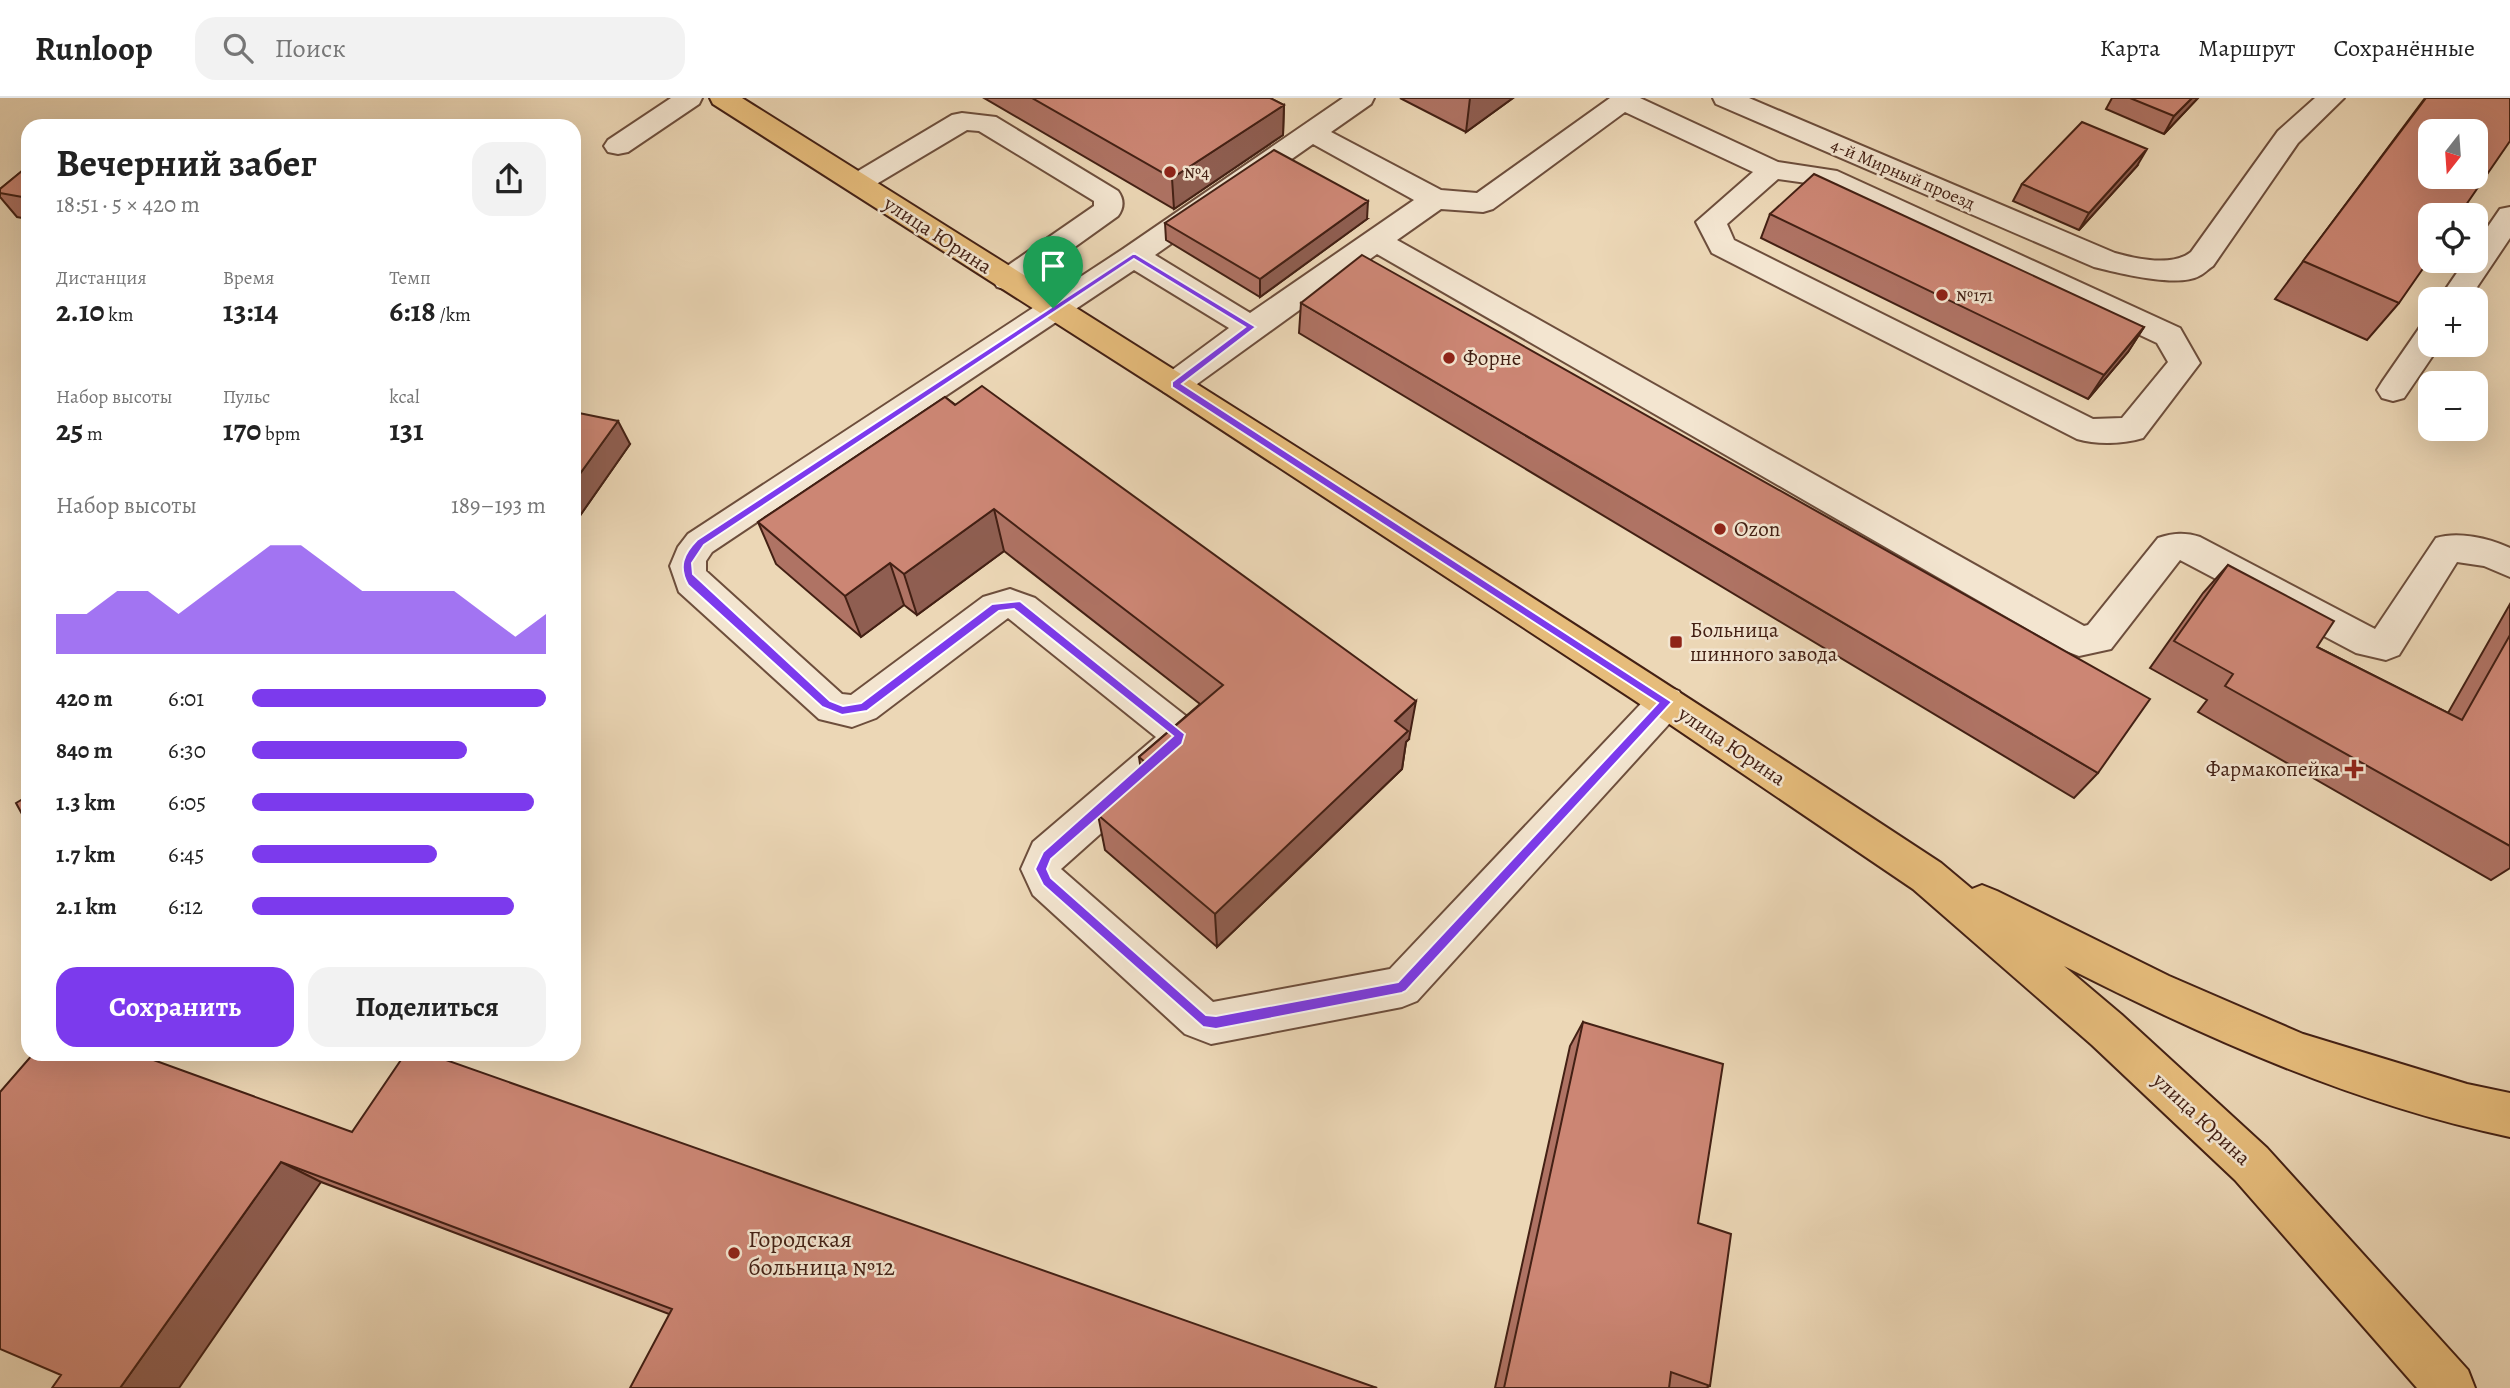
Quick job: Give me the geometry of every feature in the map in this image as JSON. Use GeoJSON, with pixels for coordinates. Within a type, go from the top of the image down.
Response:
{"type":"FeatureCollection","features":[{"type":"Feature","properties":{"kind":"main road","name":"улица Юрина"},"geometry":{"type":"LineString","coordinates":[[723,98],[1175,384],[1666,702],[1927,876],[2107,1030],[2251,1164],[2451,1388]]}},
{"type":"Feature","properties":{"kind":"main road","name":"улица Юрина"},"geometry":{"type":"LineString","coordinates":[[1927,876],[2154,990],[2300,1054],[2467,1106],[2510,1115]]}},
{"type":"Feature","properties":{"kind":"street"},"geometry":{"type":"LineString","coordinates":[[618,146],[689,98]]}},
{"type":"Feature","properties":{"kind":"street"},"geometry":{"type":"LineString","coordinates":[[1362,98],[1134,256],[700,542],[687,563],[688,575],[692,582],[832,708],[852,711],[863,707],[996,607],[1010,603],[1022,608],[1177,732],[1178,741],[1047,855],[1041,869],[1047,882],[1200,1019],[1216,1023],[1402,987],[1666,702]]}},
{"type":"Feature","properties":{"kind":"street","name":"4-й Мирный проезд"},"geometry":{"type":"LineString","coordinates":[[1726,98],[2079,250],[2136,268],[2188,270],[2202,259],[2287,137],[2331,98]]}},
{"type":"Feature","properties":{"kind":"street"},"geometry":{"type":"LineString","coordinates":[[1312,133],[1435,199],[1483,203],[1626,99],[1772,170],[1827,177],[2169,336],[2184,363],[2131,430],[2089,431],[1722,246],[1710,222],[1772,170]]}},
{"type":"Feature","properties":{"kind":"street"},"geometry":{"type":"LineString","coordinates":[[858,183],[962,121],[986,122],[1108,197],[1108,210],[1008,280]]}},
{"type":"Feature","properties":{"kind":"street"},"geometry":{"type":"LineString","coordinates":[[1175,384],[1251,327],[1435,199]]}},
{"type":"Feature","properties":{"kind":"street"},"geometry":{"type":"LineString","coordinates":[[2462,287],[2510,216]]}},
{"type":"Feature","properties":{"kind":"street"},"geometry":{"type":"LineString","coordinates":[[1377,241],[2079,641],[2098,639],[2170,547],[2188,546],[2369,643],[2386,645],[2448,547],[2490,554],[2510,564]]}},
{"type":"Feature","properties":{"kind":"street"},"geometry":{"type":"LineString","coordinates":[[1134,256],[1251,327]]}},
{"type":"Feature","properties":{"kind":"street"},"geometry":{"type":"LineString","coordinates":[[2393,390],[2418,353]]}},
{"type":"Feature","properties":{"kind":"building"},"geometry":{"type":"Polygon","coordinates":[[[1032,98],[1270,98],[1284,105],[1172,178],[1032,98]]]}},
{"type":"Feature","properties":{"kind":"building"},"geometry":{"type":"Polygon","coordinates":[[[2130,98],[2192,98],[2174,116],[2130,98]]]}},
{"type":"Feature","properties":{"kind":"building"},"geometry":{"type":"Polygon","coordinates":[[[2426,98],[2510,98],[2510,141],[2488,173],[2488,119],[2418,119],[2418,189],[2477,189],[2467,203],[2418,203],[2420,273],[2399,303],[2303,261],[2426,98]]]}},
{"type":"Feature","properties":{"kind":"building"},"geometry":{"type":"Polygon","coordinates":[[[2082,122],[2147,149],[2089,213],[2022,184],[2082,122]]]}},
{"type":"Feature","properties":{"kind":"building"},"geometry":{"type":"Polygon","coordinates":[[[1274,150],[1368,201],[1260,279],[1165,223],[1274,150]]]}},
{"type":"Feature","properties":{"kind":"building"},"geometry":{"type":"Polygon","coordinates":[[[21,172],[21,197],[0,193],[0,189],[21,172]]]}},
{"type":"Feature","properties":{"kind":"building"},"geometry":{"type":"Polygon","coordinates":[[[1814,174],[2144,327],[2104,375],[1770,214],[1814,174]]]}},
{"type":"Feature","properties":{"kind":"building"},"geometry":{"type":"Polygon","coordinates":[[[1362,255],[2150,699],[2098,773],[1301,303],[1362,255]]]}},
{"type":"Feature","properties":{"kind":"building"},"geometry":{"type":"Polygon","coordinates":[[[982,386],[1416,701],[1395,721],[1408,731],[1215,914],[1098,815],[1152,768],[1139,757],[1223,685],[994,509],[904,574],[890,563],[845,596],[758,522],[945,397],[955,405],[982,386]]]}},
{"type":"Feature","properties":{"kind":"building"},"geometry":{"type":"Polygon","coordinates":[[[581,413],[618,421],[581,472],[581,413]]]}},
{"type":"Feature","properties":{"kind":"building"},"geometry":{"type":"Polygon","coordinates":[[[2228,565],[2334,621],[2317,647],[2462,720],[2510,635],[2510,846],[2225,686],[2233,674],[2174,641],[2228,565]]]}},
{"type":"Feature","properties":{"kind":"building"},"geometry":{"type":"Polygon","coordinates":[[[1583,1022],[1723,1064],[1698,1223],[1731,1234],[1710,1386],[1671,1372],[1669,1388],[1504,1388],[1583,1022]]]}},
{"type":"Feature","properties":{"kind":"building","name":"Городская больница №12"},"geometry":{"type":"Polygon","coordinates":[[[27,1061],[156,1061],[352,1132],[400,1061],[449,1061],[1377,1388],[630,1388],[672,1309],[281,1162],[120,1388],[52,1388],[61,1375],[0,1349],[0,1092],[27,1061]]]}},
{"type":"Feature","properties":{"kind":"place","name":"№4"},"geometry":{"type":"Point","coordinates":[1170,172]}},
{"type":"Feature","properties":{"kind":"place","name":"№171"},"geometry":{"type":"Point","coordinates":[1942,295]}},
{"type":"Feature","properties":{"kind":"place","name":"Форне"},"geometry":{"type":"Point","coordinates":[1449,358]}},
{"type":"Feature","properties":{"kind":"place","name":"Ozon"},"geometry":{"type":"Point","coordinates":[1720,529]}},
{"type":"Feature","properties":{"kind":"place","name":"Больница шинного завода"},"geometry":{"type":"Point","coordinates":[1676,642]}},
{"type":"Feature","properties":{"kind":"place","name":"Фармакопейка"},"geometry":{"type":"Point","coordinates":[2354,769]}},
{"type":"Feature","properties":{"kind":"place","name":"Городская больница №12"},"geometry":{"type":"Point","coordinates":[734,1253]}},
{"type":"Feature","properties":{"kind":"route"},"geometry":{"type":"LineString","coordinates":[[1134,256],[1251,327],[1175,384],[1666,702],[1402,987],[1216,1023],[1203,1021],[1047,882],[1041,869],[1047,855],[1178,741],[1179,734],[1016,604],[996,607],[863,707],[842,711],[826,704],[692,582],[688,575],[687,563],[700,542],[983,357],[1053,308],[1134,256]]}}]}
